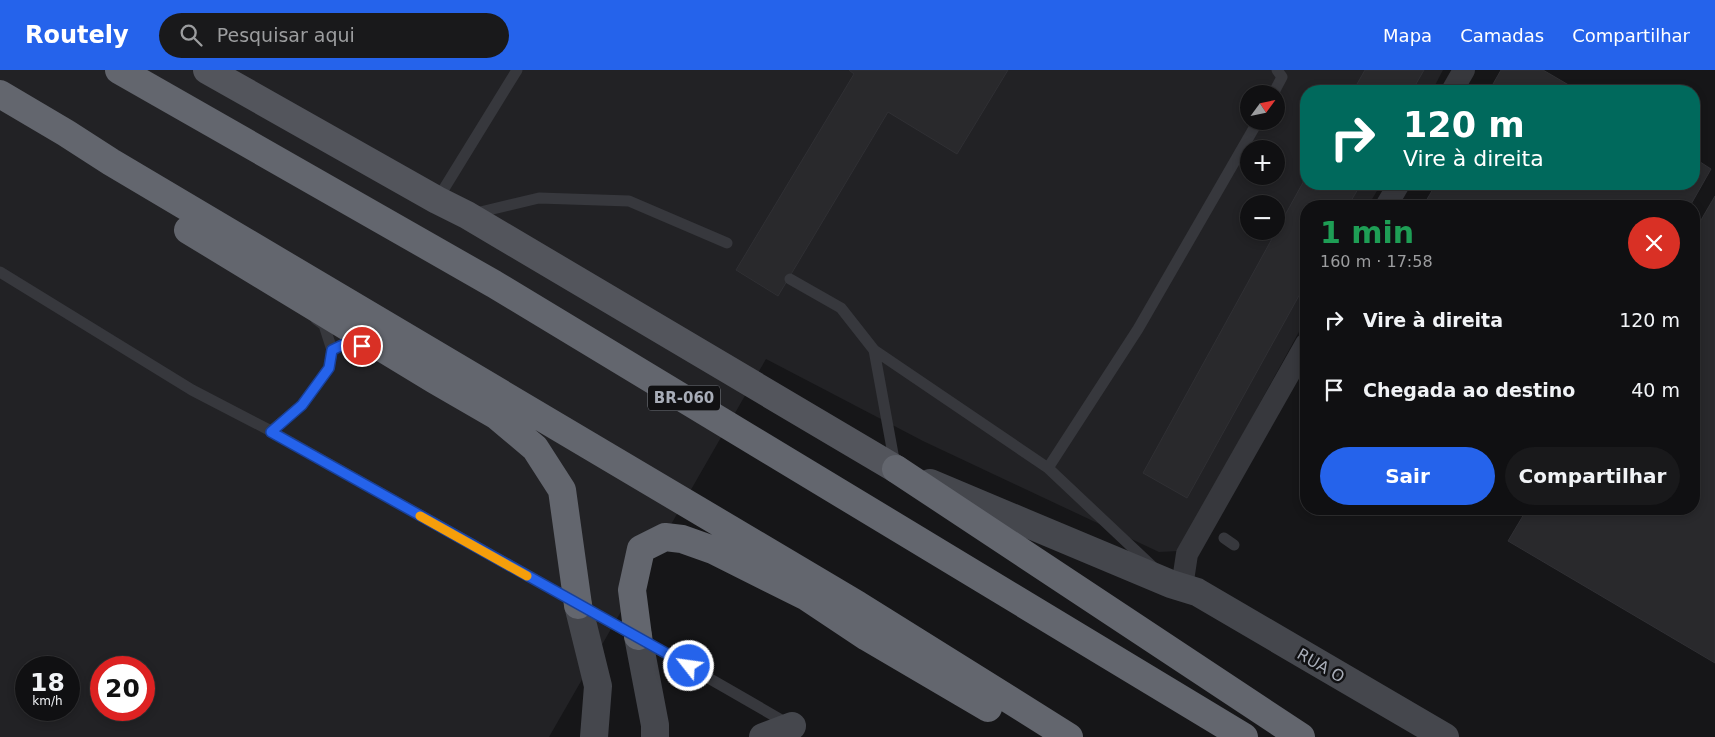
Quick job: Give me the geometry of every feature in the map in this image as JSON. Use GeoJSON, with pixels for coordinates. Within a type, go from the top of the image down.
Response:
{"type":"FeatureCollection","features":[{"type":"Feature","properties":{"kind":"highway","name":"BR-060"},"geometry":{"type":"LineString","coordinates":[[118,70],[494,284],[1244,737]]}},
{"type":"Feature","properties":{"kind":"highway"},"geometry":{"type":"LineString","coordinates":[[0,94],[111,162],[858,605],[1069,737]]}},
{"type":"Feature","properties":{"kind":"highway"},"geometry":{"type":"LineString","coordinates":[[111,162],[145,204],[497,416],[535,448],[562,490],[578,605]]}},
{"type":"Feature","properties":{"kind":"highway"},"geometry":{"type":"LineString","coordinates":[[896,469],[1301,737]]}},
{"type":"Feature","properties":{"kind":"highway"},"geometry":{"type":"LineString","coordinates":[[638,636],[632,590],[641,550],[664,536],[682,539],[713,550],[808,597],[867,637],[1004,717],[1056,737]]}},
{"type":"Feature","properties":{"kind":"main road"},"geometry":{"type":"LineString","coordinates":[[207,70],[437,200],[467,215],[896,469]]}},
{"type":"Feature","properties":{"kind":"street"},"geometry":{"type":"LineString","coordinates":[[1455,85],[1464,70]]}},
{"type":"Feature","properties":{"kind":"street"},"geometry":{"type":"LineString","coordinates":[[1183,588],[1187,554],[1300,355]]}},
{"type":"Feature","properties":{"kind":"street","name":"RUA O"},"geometry":{"type":"LineString","coordinates":[[896,469],[1183,588],[1445,737]]}},
{"type":"Feature","properties":{"kind":"street"},"geometry":{"type":"LineString","coordinates":[[578,605],[598,686],[594,737]]}},
{"type":"Feature","properties":{"kind":"street"},"geometry":{"type":"LineString","coordinates":[[638,636],[655,725],[655,737]]}},
{"type":"Feature","properties":{"kind":"street"},"geometry":{"type":"LineString","coordinates":[[763,737],[792,726]]}},
{"type":"Feature","properties":{"kind":"lane"},"geometry":{"type":"LineString","coordinates":[[437,200],[517,70]]}},
{"type":"Feature","properties":{"kind":"lane"},"geometry":{"type":"LineString","coordinates":[[1277,70],[1282,77],[1278,85]]}},
{"type":"Feature","properties":{"kind":"lane"},"geometry":{"type":"LineString","coordinates":[[1048,468],[1138,329],[1253,130]]}},
{"type":"Feature","properties":{"kind":"lane"},"geometry":{"type":"LineString","coordinates":[[467,215],[539,198],[629,201],[727,243]]}},
{"type":"Feature","properties":{"kind":"lane"},"geometry":{"type":"LineString","coordinates":[[0,272],[192,390],[271,432],[578,605],[638,636],[792,726]]}},
{"type":"Feature","properties":{"kind":"lane"},"geometry":{"type":"LineString","coordinates":[[790,279],[840,308],[874,350],[1048,468],[1183,588]]}},
{"type":"Feature","properties":{"kind":"lane"},"geometry":{"type":"LineString","coordinates":[[271,432],[302,405],[329,368],[332,350],[324,325],[292,293]]}},
{"type":"Feature","properties":{"kind":"lane"},"geometry":{"type":"LineString","coordinates":[[332,350],[349,342],[398,358]]}},
{"type":"Feature","properties":{"kind":"lane"},"geometry":{"type":"LineString","coordinates":[[874,350],[896,469]]}},
{"type":"Feature","properties":{"kind":"lane"},"geometry":{"type":"LineString","coordinates":[[1224,538],[1234,544]]}},
{"type":"Feature","properties":{"kind":"shaded area"},"geometry":{"type":"Polygon","coordinates":[[[0,70],[1443,70],[1435,85],[1300,85],[1300,190],[1377,190],[1372,200],[1300,200],[1300,330],[1179,551],[1159,552],[923,441],[766,359],[549,737],[0,737],[0,70]]]}},
{"type":"Feature","properties":{"kind":"building"},"geometry":{"type":"Polygon","coordinates":[[[849,70],[1008,70],[957,154],[888,112],[778,296],[736,270],[854,74],[849,70]]]}},
{"type":"Feature","properties":{"kind":"building"},"geometry":{"type":"Polygon","coordinates":[[[1365,70],[1424,70],[1415,85],[1356,85],[1365,70]]]}},
{"type":"Feature","properties":{"kind":"building"},"geometry":{"type":"Polygon","coordinates":[[[1501,70],[1543,70],[1569,85],[1492,85],[1501,70]]]}},
{"type":"Feature","properties":{"kind":"building"},"geometry":{"type":"Polygon","coordinates":[[[1700,162],[1711,169],[1700,188],[1700,162]]]}},
{"type":"Feature","properties":{"kind":"building"},"geometry":{"type":"Polygon","coordinates":[[[1300,188],[1300,190],[1357,190],[1352,200],[1300,200],[1300,294],[1187,498],[1143,473],[1271,240],[1285,240],[1285,215],[1300,188]]]}},
{"type":"Feature","properties":{"kind":"building"},"geometry":{"type":"Polygon","coordinates":[[[1432,190],[1699,190],[1693,200],[1427,200],[1432,190]]]}},
{"type":"Feature","properties":{"kind":"building"},"geometry":{"type":"Polygon","coordinates":[[[1715,196],[1715,663],[1508,541],[1523,515],[1700,515],[1700,222],[1715,196]]]}},
{"type":"Feature","properties":{"kind":"slow traffic"},"geometry":{"type":"LineString","coordinates":[[420,516],[527,576]]}},
{"type":"Feature","properties":{"kind":"route"},"geometry":{"type":"LineString","coordinates":[[362,346],[349,342],[332,350],[329,368],[302,405],[271,432],[689,666]]}}]}
